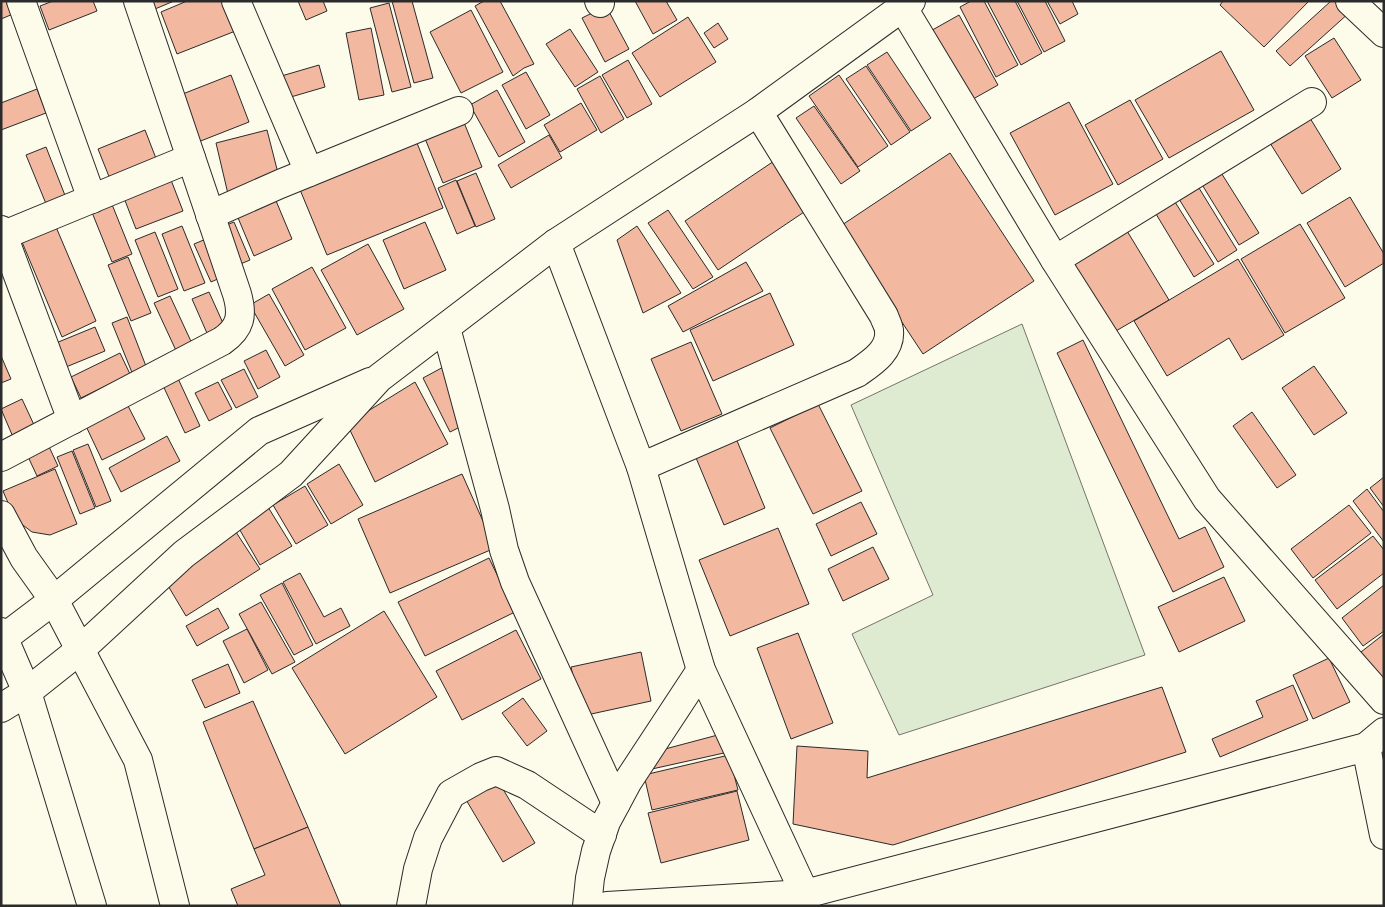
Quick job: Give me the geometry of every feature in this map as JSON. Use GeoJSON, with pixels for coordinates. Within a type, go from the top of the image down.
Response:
{"type":"FeatureCollection","features":[{"type":"Feature","properties":{"kind":"street"},"geometry":{"type":"LineString","coordinates":[[21,1],[92,199]]}},
{"type":"Feature","properties":{"kind":"street"},"geometry":{"type":"LineString","coordinates":[[1,457],[222,342],[233,334],[239,320],[241,309],[138,1]]}},
{"type":"Feature","properties":{"kind":"street"},"geometry":{"type":"LineString","coordinates":[[236,1],[309,172]]}},
{"type":"Feature","properties":{"kind":"street"},"geometry":{"type":"LineString","coordinates":[[1350,1],[1384,33]]}},
{"type":"Feature","properties":{"kind":"street"},"geometry":{"type":"LineString","coordinates":[[1,708],[27,692],[81,649],[184,554],[291,474],[379,378],[556,243],[758,112],[907,4],[1055,260],[1207,499],[1384,700]]}},
{"type":"Feature","properties":{"kind":"street"},"geometry":{"type":"LineString","coordinates":[[1055,260],[1312,102]]}},
{"type":"Feature","properties":{"kind":"street"},"geometry":{"type":"LineString","coordinates":[[210,215],[309,172],[459,111]]}},
{"type":"Feature","properties":{"kind":"street"},"geometry":{"type":"LineString","coordinates":[[641,467],[856,373],[876,360],[887,346],[889,330],[884,316],[758,112]]}},
{"type":"Feature","properties":{"kind":"street"},"geometry":{"type":"LineString","coordinates":[[72,420],[3,233],[191,158]]}},
{"type":"Feature","properties":{"kind":"street"},"geometry":{"type":"LineString","coordinates":[[556,243],[641,467],[701,670],[806,900]]}},
{"type":"Feature","properties":{"kind":"street"},"geometry":{"type":"LineString","coordinates":[[446,328],[495,508],[504,550],[515,582],[616,803]]}},
{"type":"Feature","properties":{"kind":"street"},"geometry":{"type":"LineString","coordinates":[[92,906],[27,692],[2,637],[54,600],[259,431],[379,378]]}},
{"type":"Feature","properties":{"kind":"street"},"geometry":{"type":"LineString","coordinates":[[1,515],[24,558],[54,600],[138,760],[176,906]]}},
{"type":"Feature","properties":{"kind":"street"},"geometry":{"type":"LineString","coordinates":[[587,906],[590,878],[602,835],[616,803],[628,780],[701,670]]}},
{"type":"Feature","properties":{"kind":"street"},"geometry":{"type":"LineString","coordinates":[[607,906],[806,900],[1375,739],[1384,835]]}},
{"type":"Feature","properties":{"kind":"street"},"geometry":{"type":"LineString","coordinates":[[411,906],[418,869],[428,838],[451,794],[481,776],[496,771],[527,785],[602,835]]}},
{"type":"Feature","properties":{"kind":"green space"},"geometry":{"type":"Polygon","coordinates":[[[1022,324],[1145,655],[899,735],[852,634],[933,595],[851,405],[1022,324]]]}},
{"type":"Feature","properties":{"kind":"building"},"geometry":{"type":"Polygon","coordinates":[[[1,1],[14,1],[18,12],[1,19],[1,1]]]}},
{"type":"Feature","properties":{"kind":"building"},"geometry":{"type":"Polygon","coordinates":[[[53,1],[93,1],[97,11],[49,30],[40,6],[53,1]]]}},
{"type":"Feature","properties":{"kind":"building"},"geometry":{"type":"Polygon","coordinates":[[[152,1],[174,1],[155,9],[152,1]]]}},
{"type":"Feature","properties":{"kind":"building"},"geometry":{"type":"Polygon","coordinates":[[[187,1],[227,1],[238,30],[177,54],[161,12],[187,1]]]}},
{"type":"Feature","properties":{"kind":"building"},"geometry":{"type":"Polygon","coordinates":[[[298,1],[323,1],[327,11],[306,20],[298,1]]]}},
{"type":"Feature","properties":{"kind":"building"},"geometry":{"type":"Polygon","coordinates":[[[392,1],[412,1],[433,78],[414,83],[392,1]]]}},
{"type":"Feature","properties":{"kind":"building"},"geometry":{"type":"Polygon","coordinates":[[[484,1],[500,1],[534,64],[513,76],[475,6],[484,1]]]}},
{"type":"Feature","properties":{"kind":"building"},"geometry":{"type":"Polygon","coordinates":[[[635,1],[666,1],[677,20],[653,34],[635,1]]]}},
{"type":"Feature","properties":{"kind":"building"},"geometry":{"type":"Polygon","coordinates":[[[971,1],[984,1],[1018,65],[996,77],[960,7],[971,1]]]}},
{"type":"Feature","properties":{"kind":"building"},"geometry":{"type":"Polygon","coordinates":[[[987,1],[1015,1],[1042,53],[1021,65],[987,1]]]}},
{"type":"Feature","properties":{"kind":"building"},"geometry":{"type":"Polygon","coordinates":[[[1017,1],[1045,1],[1065,41],[1044,52],[1017,1]]]}},
{"type":"Feature","properties":{"kind":"building"},"geometry":{"type":"Polygon","coordinates":[[[1047,1],[1072,1],[1078,14],[1060,24],[1047,1]]]}},
{"type":"Feature","properties":{"kind":"building"},"geometry":{"type":"Polygon","coordinates":[[[1223,1],[1309,1],[1264,47],[1220,5],[1223,1]]]}},
{"type":"Feature","properties":{"kind":"building"},"geometry":{"type":"Polygon","coordinates":[[[1331,1],[1340,1],[1350,12],[1290,66],[1276,51],[1331,1]]]}},
{"type":"Feature","properties":{"kind":"building"},"geometry":{"type":"Polygon","coordinates":[[[389,3],[411,87],[392,92],[370,8],[389,3]]]}},
{"type":"Feature","properties":{"kind":"building"},"geometry":{"type":"Polygon","coordinates":[[[606,6],[629,49],[605,62],[582,18],[606,6]]]}},
{"type":"Feature","properties":{"kind":"building"},"geometry":{"type":"Polygon","coordinates":[[[471,10],[503,72],[461,93],[430,32],[471,10]]]}},
{"type":"Feature","properties":{"kind":"building"},"geometry":{"type":"Polygon","coordinates":[[[959,15],[998,85],[966,103],[927,33],[959,15]]]}},
{"type":"Feature","properties":{"kind":"building"},"geometry":{"type":"Polygon","coordinates":[[[688,17],[716,62],[660,97],[632,53],[688,17]]]}},
{"type":"Feature","properties":{"kind":"building"},"geometry":{"type":"Polygon","coordinates":[[[718,23],[728,39],[714,48],[704,33],[718,23]]]}},
{"type":"Feature","properties":{"kind":"building"},"geometry":{"type":"Polygon","coordinates":[[[371,28],[384,95],[359,100],[346,33],[371,28]]]}},
{"type":"Feature","properties":{"kind":"building"},"geometry":{"type":"Polygon","coordinates":[[[570,29],[598,72],[575,87],[546,44],[570,29]]]}},
{"type":"Feature","properties":{"kind":"building"},"geometry":{"type":"Polygon","coordinates":[[[1334,38],[1361,80],[1332,98],[1305,56],[1334,38]]]}},
{"type":"Feature","properties":{"kind":"building"},"geometry":{"type":"Polygon","coordinates":[[[1221,51],[1254,110],[1169,158],[1135,100],[1221,51]]]}},
{"type":"Feature","properties":{"kind":"building"},"geometry":{"type":"Polygon","coordinates":[[[887,52],[931,118],[911,131],[867,65],[887,52]]]}},
{"type":"Feature","properties":{"kind":"building"},"geometry":{"type":"Polygon","coordinates":[[[628,60],[652,104],[627,118],[602,75],[628,60]]]}},
{"type":"Feature","properties":{"kind":"building"},"geometry":{"type":"Polygon","coordinates":[[[319,65],[325,87],[284,99],[278,77],[319,65]]]}},
{"type":"Feature","properties":{"kind":"building"},"geometry":{"type":"Polygon","coordinates":[[[866,66],[910,132],[891,145],[846,79],[866,66]]]}},
{"type":"Feature","properties":{"kind":"building"},"geometry":{"type":"Polygon","coordinates":[[[526,72],[550,115],[526,129],[502,85],[526,72]]]}},
{"type":"Feature","properties":{"kind":"building"},"geometry":{"type":"Polygon","coordinates":[[[231,75],[249,122],[193,144],[175,97],[231,75]]]}},
{"type":"Feature","properties":{"kind":"building"},"geometry":{"type":"Polygon","coordinates":[[[839,75],[888,146],[858,167],[809,96],[839,75]]]}},
{"type":"Feature","properties":{"kind":"building"},"geometry":{"type":"Polygon","coordinates":[[[600,76],[624,119],[601,133],[577,89],[600,76]]]}},
{"type":"Feature","properties":{"kind":"building"},"geometry":{"type":"Polygon","coordinates":[[[37,89],[46,113],[1,130],[1,103],[37,89]]]}},
{"type":"Feature","properties":{"kind":"building"},"geometry":{"type":"Polygon","coordinates":[[[497,90],[525,142],[499,157],[470,105],[497,90]]]}},
{"type":"Feature","properties":{"kind":"building"},"geometry":{"type":"Polygon","coordinates":[[[1130,100],[1163,159],[1118,185],[1085,125],[1130,100]]]}},
{"type":"Feature","properties":{"kind":"building"},"geometry":{"type":"Polygon","coordinates":[[[1069,102],[1113,184],[1055,215],[1010,133],[1069,102]]]}},
{"type":"Feature","properties":{"kind":"building"},"geometry":{"type":"Polygon","coordinates":[[[581,103],[597,130],[560,152],[544,125],[581,103]]]}},
{"type":"Feature","properties":{"kind":"building"},"geometry":{"type":"Polygon","coordinates":[[[814,106],[860,171],[841,184],[796,118],[814,106]]]}},
{"type":"Feature","properties":{"kind":"building"},"geometry":{"type":"Polygon","coordinates":[[[1310,118],[1341,169],[1302,194],[1270,143],[1310,118]]]}},
{"type":"Feature","properties":{"kind":"building"},"geometry":{"type":"Polygon","coordinates":[[[463,120],[482,167],[443,183],[424,136],[463,120]]]}},
{"type":"Feature","properties":{"kind":"building"},"geometry":{"type":"Polygon","coordinates":[[[145,130],[157,161],[110,179],[98,149],[145,130]]]}},
{"type":"Feature","properties":{"kind":"building"},"geometry":{"type":"Polygon","coordinates":[[[267,130],[280,181],[228,194],[216,143],[267,130]]]}},
{"type":"Feature","properties":{"kind":"building"},"geometry":{"type":"Polygon","coordinates":[[[413,133],[443,208],[327,255],[296,180],[413,133]]]}},
{"type":"Feature","properties":{"kind":"building"},"geometry":{"type":"Polygon","coordinates":[[[549,135],[562,158],[511,188],[498,165],[549,135]]]}},
{"type":"Feature","properties":{"kind":"building"},"geometry":{"type":"Polygon","coordinates":[[[46,147],[68,203],[49,211],[26,155],[46,147]]]}},
{"type":"Feature","properties":{"kind":"building"},"geometry":{"type":"Polygon","coordinates":[[[950,153],[1034,281],[923,354],[839,227],[950,153]]]}},
{"type":"Feature","properties":{"kind":"building"},"geometry":{"type":"Polygon","coordinates":[[[777,159],[810,208],[718,270],[685,221],[777,159]]]}},
{"type":"Feature","properties":{"kind":"building"},"geometry":{"type":"Polygon","coordinates":[[[1220,171],[1259,233],[1239,245],[1201,183],[1220,171]]]}},
{"type":"Feature","properties":{"kind":"building"},"geometry":{"type":"Polygon","coordinates":[[[476,173],[495,219],[476,227],[457,181],[476,173]]]}},
{"type":"Feature","properties":{"kind":"building"},"geometry":{"type":"Polygon","coordinates":[[[171,180],[183,211],[136,229],[124,198],[171,180]]]}},
{"type":"Feature","properties":{"kind":"building"},"geometry":{"type":"Polygon","coordinates":[[[456,180],[475,226],[457,234],[438,188],[456,180]]]}},
{"type":"Feature","properties":{"kind":"building"},"geometry":{"type":"Polygon","coordinates":[[[1199,188],[1237,250],[1218,262],[1179,199],[1199,188]]]}},
{"type":"Feature","properties":{"kind":"building"},"geometry":{"type":"Polygon","coordinates":[[[274,196],[292,239],[254,256],[236,213],[274,196]]]}},
{"type":"Feature","properties":{"kind":"building"},"geometry":{"type":"Polygon","coordinates":[[[109,197],[132,254],[112,262],[89,205],[109,197]]]}},
{"type":"Feature","properties":{"kind":"building"},"geometry":{"type":"Polygon","coordinates":[[[1350,197],[1384,254],[1384,263],[1345,287],[1307,223],[1350,197]]]}},
{"type":"Feature","properties":{"kind":"building"},"geometry":{"type":"Polygon","coordinates":[[[1175,202],[1214,264],[1194,277],[1156,214],[1175,202]]]}},
{"type":"Feature","properties":{"kind":"building"},"geometry":{"type":"Polygon","coordinates":[[[668,210],[713,277],[693,289],[648,223],[668,210]]]}},
{"type":"Feature","properties":{"kind":"building"},"geometry":{"type":"Polygon","coordinates":[[[234,222],[250,260],[238,265],[222,227],[234,222]]]}},
{"type":"Feature","properties":{"kind":"building"},"geometry":{"type":"Polygon","coordinates":[[[425,222],[446,270],[404,289],[383,240],[425,222]]]}},
{"type":"Feature","properties":{"kind":"building"},"geometry":{"type":"Polygon","coordinates":[[[1300,224],[1345,298],[1285,333],[1241,259],[1300,224]]]}},
{"type":"Feature","properties":{"kind":"building"},"geometry":{"type":"Polygon","coordinates":[[[182,226],[205,283],[184,291],[162,234],[182,226]]]}},
{"type":"Feature","properties":{"kind":"building"},"geometry":{"type":"Polygon","coordinates":[[[637,226],[681,293],[643,313],[617,240],[637,226]]]}},
{"type":"Feature","properties":{"kind":"building"},"geometry":{"type":"Polygon","coordinates":[[[1124,226],[1169,300],[1109,335],[1065,261],[1124,226]]]}},
{"type":"Feature","properties":{"kind":"building"},"geometry":{"type":"Polygon","coordinates":[[[56,227],[96,321],[62,337],[22,242],[56,227]]]}},
{"type":"Feature","properties":{"kind":"building"},"geometry":{"type":"Polygon","coordinates":[[[155,232],[178,289],[158,297],[135,240],[155,232]]]}},
{"type":"Feature","properties":{"kind":"building"},"geometry":{"type":"Polygon","coordinates":[[[206,239],[222,277],[211,282],[194,244],[206,239]]]}},
{"type":"Feature","properties":{"kind":"building"},"geometry":{"type":"Polygon","coordinates":[[[368,244],[404,309],[357,335],[321,270],[368,244]]]}},
{"type":"Feature","properties":{"kind":"building"},"geometry":{"type":"Polygon","coordinates":[[[128,257],[151,313],[131,321],[108,265],[128,257]]]}},
{"type":"Feature","properties":{"kind":"building"},"geometry":{"type":"Polygon","coordinates":[[[1238,259],[1284,335],[1242,360],[1229,338],[1167,376],[1134,321],[1238,259]]]}},
{"type":"Feature","properties":{"kind":"building"},"geometry":{"type":"Polygon","coordinates":[[[746,262],[763,291],[683,332],[668,306],[746,262]]]}},
{"type":"Feature","properties":{"kind":"building"},"geometry":{"type":"Polygon","coordinates":[[[312,267],[346,328],[305,350],[272,289],[312,267]]]}},
{"type":"Feature","properties":{"kind":"building"},"geometry":{"type":"Polygon","coordinates":[[[209,292],[227,332],[210,340],[192,299],[209,292]]]}},
{"type":"Feature","properties":{"kind":"building"},"geometry":{"type":"Polygon","coordinates":[[[770,293],[794,345],[713,381],[690,330],[770,293]]]}},
{"type":"Feature","properties":{"kind":"building"},"geometry":{"type":"Polygon","coordinates":[[[269,294],[304,355],[285,366],[250,305],[269,294]]]}},
{"type":"Feature","properties":{"kind":"building"},"geometry":{"type":"Polygon","coordinates":[[[170,296],[195,350],[179,357],[154,303],[170,296]]]}},
{"type":"Feature","properties":{"kind":"building"},"geometry":{"type":"Polygon","coordinates":[[[127,317],[149,374],[135,380],[112,323],[127,317]]]}},
{"type":"Feature","properties":{"kind":"building"},"geometry":{"type":"Polygon","coordinates":[[[95,327],[105,351],[66,367],[56,343],[95,327]]]}},
{"type":"Feature","properties":{"kind":"building"},"geometry":{"type":"Polygon","coordinates":[[[1083,340],[1179,539],[1205,527],[1224,567],[1173,592],[1057,353],[1083,340]]]}},
{"type":"Feature","properties":{"kind":"building"},"geometry":{"type":"Polygon","coordinates":[[[691,342],[722,414],[681,431],[651,359],[691,342]]]}},
{"type":"Feature","properties":{"kind":"building"},"geometry":{"type":"Polygon","coordinates":[[[266,350],[280,377],[258,389],[244,361],[266,350]]]}},
{"type":"Feature","properties":{"kind":"building"},"geometry":{"type":"Polygon","coordinates":[[[120,353],[130,374],[81,398],[71,377],[120,353]]]}},
{"type":"Feature","properties":{"kind":"building"},"geometry":{"type":"Polygon","coordinates":[[[1,356],[11,379],[1,383],[1,356]]]}},
{"type":"Feature","properties":{"kind":"building"},"geometry":{"type":"Polygon","coordinates":[[[447,365],[466,424],[450,432],[423,378],[447,365]]]}},
{"type":"Feature","properties":{"kind":"building"},"geometry":{"type":"Polygon","coordinates":[[[1314,366],[1347,413],[1314,435],[1282,388],[1314,366]]]}},
{"type":"Feature","properties":{"kind":"building"},"geometry":{"type":"Polygon","coordinates":[[[244,369],[258,397],[236,408],[221,380],[244,369]]]}},
{"type":"Feature","properties":{"kind":"building"},"geometry":{"type":"Polygon","coordinates":[[[175,372],[200,426],[185,433],[160,379],[175,372]]]}},
{"type":"Feature","properties":{"kind":"building"},"geometry":{"type":"Polygon","coordinates":[[[218,382],[232,409],[209,421],[195,393],[218,382]]]}},
{"type":"Feature","properties":{"kind":"building"},"geometry":{"type":"Polygon","coordinates":[[[415,382],[448,444],[375,482],[347,424],[415,382]]]}},
{"type":"Feature","properties":{"kind":"building"},"geometry":{"type":"Polygon","coordinates":[[[22,399],[35,427],[13,437],[1,409],[22,399]]]}},
{"type":"Feature","properties":{"kind":"building"},"geometry":{"type":"Polygon","coordinates":[[[126,402],[145,439],[102,460],[84,422],[126,402]]]}},
{"type":"Feature","properties":{"kind":"building"},"geometry":{"type":"Polygon","coordinates":[[[818,404],[862,491],[813,514],[770,428],[818,404]]]}},
{"type":"Feature","properties":{"kind":"building"},"geometry":{"type":"Polygon","coordinates":[[[1252,412],[1296,475],[1277,488],[1233,426],[1252,412]]]}},
{"type":"Feature","properties":{"kind":"building"},"geometry":{"type":"Polygon","coordinates":[[[167,436],[180,461],[121,492],[109,468],[167,436]]]}},
{"type":"Feature","properties":{"kind":"building"},"geometry":{"type":"Polygon","coordinates":[[[735,436],[765,508],[724,525],[694,453],[735,436]]]}},
{"type":"Feature","properties":{"kind":"building"},"geometry":{"type":"Polygon","coordinates":[[[45,438],[58,466],[37,476],[24,448],[45,438]]]}},
{"type":"Feature","properties":{"kind":"building"},"geometry":{"type":"Polygon","coordinates":[[[88,444],[111,501],[96,507],[73,450],[88,444]]]}},
{"type":"Feature","properties":{"kind":"building"},"geometry":{"type":"Polygon","coordinates":[[[72,451],[95,508],[80,514],[57,457],[72,451]]]}},
{"type":"Feature","properties":{"kind":"building"},"geometry":{"type":"Polygon","coordinates":[[[339,464],[363,505],[331,524],[307,484],[339,464]]]}},
{"type":"Feature","properties":{"kind":"building"},"geometry":{"type":"Polygon","coordinates":[[[55,469],[77,524],[50,535],[32,532],[15,519],[3,491],[55,469]]]}},
{"type":"Feature","properties":{"kind":"building"},"geometry":{"type":"Polygon","coordinates":[[[462,474],[495,548],[390,593],[358,519],[462,474]]]}},
{"type":"Feature","properties":{"kind":"building"},"geometry":{"type":"Polygon","coordinates":[[[1384,477],[1384,507],[1370,488],[1384,477]]]}},
{"type":"Feature","properties":{"kind":"building"},"geometry":{"type":"Polygon","coordinates":[[[305,486],[328,525],[296,544],[273,505],[305,486]]]}},
{"type":"Feature","properties":{"kind":"building"},"geometry":{"type":"Polygon","coordinates":[[[1367,489],[1384,512],[1384,542],[1353,501],[1367,489]]]}},
{"type":"Feature","properties":{"kind":"building"},"geometry":{"type":"Polygon","coordinates":[[[861,502],[877,534],[831,556],[816,524],[861,502]]]}},
{"type":"Feature","properties":{"kind":"building"},"geometry":{"type":"Polygon","coordinates":[[[1349,505],[1371,533],[1313,578],[1291,549],[1349,505]]]}},
{"type":"Feature","properties":{"kind":"building"},"geometry":{"type":"Polygon","coordinates":[[[268,507],[292,546],[260,565],[237,525],[268,507]]]}},
{"type":"Feature","properties":{"kind":"building"},"geometry":{"type":"Polygon","coordinates":[[[778,528],[809,604],[730,636],[699,560],[778,528]]]}},
{"type":"Feature","properties":{"kind":"building"},"geometry":{"type":"Polygon","coordinates":[[[234,529],[260,569],[186,616],[164,579],[234,529]]]}},
{"type":"Feature","properties":{"kind":"building"},"geometry":{"type":"Polygon","coordinates":[[[1373,536],[1384,550],[1384,573],[1337,609],[1315,580],[1373,536]]]}},
{"type":"Feature","properties":{"kind":"building"},"geometry":{"type":"Polygon","coordinates":[[[873,547],[889,579],[843,601],[828,569],[873,547]]]}},
{"type":"Feature","properties":{"kind":"building"},"geometry":{"type":"Polygon","coordinates":[[[489,558],[515,612],[425,656],[398,602],[489,558]]]}},
{"type":"Feature","properties":{"kind":"building"},"geometry":{"type":"Polygon","coordinates":[[[300,573],[324,617],[341,608],[350,626],[316,644],[283,582],[300,573]]]}},
{"type":"Feature","properties":{"kind":"building"},"geometry":{"type":"Polygon","coordinates":[[[1224,577],[1245,621],[1179,652],[1158,607],[1224,577]]]}},
{"type":"Feature","properties":{"kind":"building"},"geometry":{"type":"Polygon","coordinates":[[[282,583],[313,645],[294,655],[260,595],[282,583]]]}},
{"type":"Feature","properties":{"kind":"building"},"geometry":{"type":"Polygon","coordinates":[[[1384,585],[1384,631],[1363,646],[1342,618],[1384,585]]]}},
{"type":"Feature","properties":{"kind":"building"},"geometry":{"type":"Polygon","coordinates":[[[261,602],[295,662],[272,674],[239,614],[261,602]]]}},
{"type":"Feature","properties":{"kind":"building"},"geometry":{"type":"Polygon","coordinates":[[[218,608],[229,628],[197,646],[186,626],[218,608]]]}},
{"type":"Feature","properties":{"kind":"building"},"geometry":{"type":"Polygon","coordinates":[[[384,611],[437,697],[345,754],[292,668],[384,611]]]}},
{"type":"Feature","properties":{"kind":"building"},"geometry":{"type":"Polygon","coordinates":[[[247,629],[268,670],[244,683],[223,641],[247,629]]]}},
{"type":"Feature","properties":{"kind":"building"},"geometry":{"type":"Polygon","coordinates":[[[516,630],[541,679],[462,720],[436,671],[516,630]]]}},
{"type":"Feature","properties":{"kind":"building"},"geometry":{"type":"Polygon","coordinates":[[[798,633],[833,723],[791,739],[757,648],[798,633]]]}},
{"type":"Feature","properties":{"kind":"building"},"geometry":{"type":"Polygon","coordinates":[[[1384,634],[1384,679],[1383,680],[1361,652],[1384,634]]]}},
{"type":"Feature","properties":{"kind":"building"},"geometry":{"type":"Polygon","coordinates":[[[641,652],[651,701],[582,716],[571,667],[641,652]]]}},
{"type":"Feature","properties":{"kind":"building"},"geometry":{"type":"Polygon","coordinates":[[[1329,658],[1350,702],[1313,719],[1293,675],[1329,658]]]}},
{"type":"Feature","properties":{"kind":"building"},"geometry":{"type":"Polygon","coordinates":[[[228,664],[240,693],[205,708],[192,680],[228,664]]]}},
{"type":"Feature","properties":{"kind":"building"},"geometry":{"type":"Polygon","coordinates":[[[1293,685],[1308,720],[1220,757],[1212,739],[1263,717],[1256,701],[1293,685]]]}},
{"type":"Feature","properties":{"kind":"building"},"geometry":{"type":"Polygon","coordinates":[[[1162,687],[1186,752],[893,845],[793,824],[797,746],[868,751],[867,778],[1162,687]]]}},
{"type":"Feature","properties":{"kind":"building"},"geometry":{"type":"Polygon","coordinates":[[[523,698],[547,731],[527,746],[502,713],[523,698]]]}},
{"type":"Feature","properties":{"kind":"building"},"geometry":{"type":"Polygon","coordinates":[[[253,701],[308,827],[254,849],[203,722],[253,701]]]}},
{"type":"Feature","properties":{"kind":"building"},"geometry":{"type":"Polygon","coordinates":[[[729,732],[733,751],[652,769],[650,753],[729,732]]]}},
{"type":"Feature","properties":{"kind":"building"},"geometry":{"type":"Polygon","coordinates":[[[729,755],[738,790],[652,810],[644,775],[729,755]]]}},
{"type":"Feature","properties":{"kind":"building"},"geometry":{"type":"Polygon","coordinates":[[[494,774],[535,843],[503,862],[462,793],[494,774]]]}},
{"type":"Feature","properties":{"kind":"building"},"geometry":{"type":"Polygon","coordinates":[[[737,791],[749,840],[661,863],[648,813],[737,791]]]}},
{"type":"Feature","properties":{"kind":"building"},"geometry":{"type":"Polygon","coordinates":[[[308,827],[341,906],[238,906],[231,889],[265,875],[254,849],[308,827]]]}}]}
